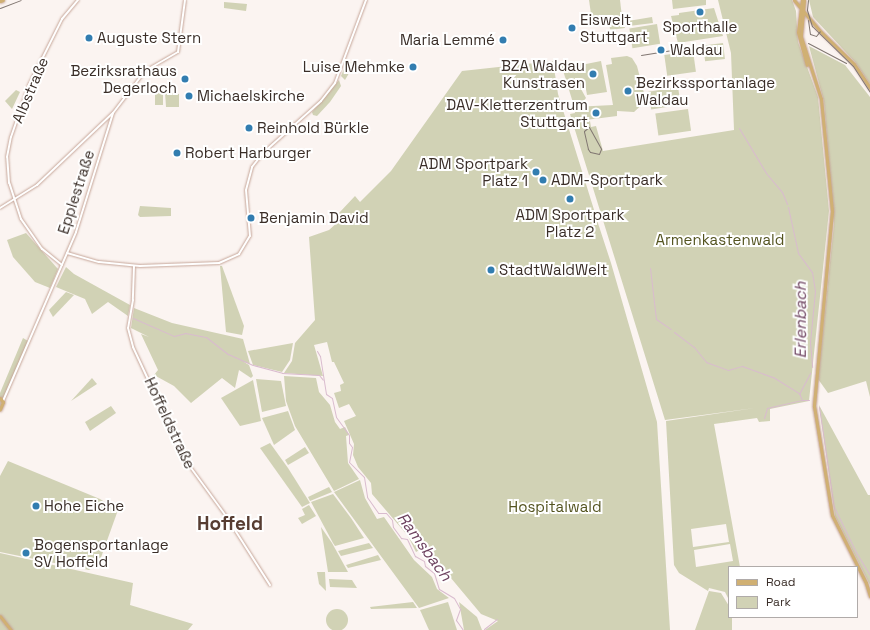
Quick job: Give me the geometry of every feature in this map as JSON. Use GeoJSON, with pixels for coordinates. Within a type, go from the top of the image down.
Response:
{"type":"FeatureCollection","features":[{"type":"Feature","properties":{"kind":"main road"},"geometry":{"type":"LineString","coordinates":[[794,0],[810,19],[854,64],[870,88]]}},
{"type":"Feature","properties":{"kind":"main road"},"geometry":{"type":"LineString","coordinates":[[803,0],[799,39],[803,56],[815,79]]}},
{"type":"Feature","properties":{"kind":"main road"},"geometry":{"type":"LineString","coordinates":[[802,10],[802,44]]}},
{"type":"Feature","properties":{"kind":"main road"},"geometry":{"type":"LineString","coordinates":[[801,26],[804,20],[810,19]]}},
{"type":"Feature","properties":{"kind":"main road"},"geometry":{"type":"LineString","coordinates":[[799,39],[815,79],[821,99],[832,211],[814,406],[832,515],[858,566]]}},
{"type":"Feature","properties":{"kind":"main road","name":"Epplestraße"},"geometry":{"type":"LineString","coordinates":[[0,409],[1,399]]}},
{"type":"Feature","properties":{"kind":"main road"},"geometry":{"type":"LineString","coordinates":[[858,566],[866,582],[870,596]]}},
{"type":"Feature","properties":{"kind":"main road"},"geometry":{"type":"LineString","coordinates":[[0,616],[11,630]]}},
{"type":"Feature","properties":{"kind":"street","name":"Albstraße"},"geometry":{"type":"LineString","coordinates":[[62,265],[48,256],[31,235],[13,199],[8,179],[8,151],[27,90],[64,16],[78,0]]}},
{"type":"Feature","properties":{"kind":"street","name":"Epplestraße"},"geometry":{"type":"LineString","coordinates":[[1,399],[68,253],[90,191],[108,125],[113,113],[145,71],[178,52],[185,0]]}},
{"type":"Feature","properties":{"kind":"street"},"geometry":{"type":"LineString","coordinates":[[68,253],[87,260],[134,266],[219,263],[231,260],[242,251],[250,232],[246,190],[252,167],[263,153],[321,101],[335,83],[366,0]]}},
{"type":"Feature","properties":{"kind":"street"},"geometry":{"type":"LineString","coordinates":[[0,208],[37,185],[113,113]]}},
{"type":"Feature","properties":{"kind":"street","name":"Hoffeldstraße"},"geometry":{"type":"LineString","coordinates":[[134,266],[133,300],[128,328],[133,347],[182,456],[226,516],[270,585]]}},
{"type":"Feature","properties":{"kind":"green space"},"geometry":{"type":"Polygon","coordinates":[[[589,0],[620,0],[622,17],[592,21],[589,0]]]}},
{"type":"Feature","properties":{"kind":"green space"},"geometry":{"type":"Polygon","coordinates":[[[672,0],[706,0],[706,5],[673,9],[672,0]]]}},
{"type":"Feature","properties":{"kind":"green space","name":"Armenkastenwald"},"geometry":{"type":"Polygon","coordinates":[[[718,0],[792,0],[796,11],[798,42],[818,97],[829,211],[809,401],[770,409],[770,421],[759,422],[757,418],[714,424],[740,566],[728,566],[728,598],[725,592],[709,588],[708,591],[679,573],[674,565],[666,421],[755,408],[665,420],[570,114],[575,113],[574,107],[613,105],[606,65],[612,64],[611,58],[627,56],[632,58],[637,66],[646,101],[634,112],[617,111],[617,116],[578,121],[590,121],[591,127],[596,126],[603,151],[734,130],[731,53],[718,0]],[[726,524],[691,529],[693,547],[729,542],[726,524]],[[730,544],[694,550],[696,567],[733,561],[730,544]]]}},
{"type":"Feature","properties":{"kind":"green space"},"geometry":{"type":"Polygon","coordinates":[[[809,0],[870,0],[870,84],[855,62],[813,17],[809,0]]]}},
{"type":"Feature","properties":{"kind":"green space"},"geometry":{"type":"Polygon","coordinates":[[[224,2],[247,4],[246,11],[224,8],[224,2]]]}},
{"type":"Feature","properties":{"kind":"green space"},"geometry":{"type":"Polygon","coordinates":[[[714,8],[723,36],[678,43],[671,16],[679,15],[679,13],[714,8]]]}},
{"type":"Feature","properties":{"kind":"green space"},"geometry":{"type":"Polygon","coordinates":[[[652,17],[653,23],[629,26],[628,21],[652,17]]]}},
{"type":"Feature","properties":{"kind":"green space"},"geometry":{"type":"Polygon","coordinates":[[[624,21],[625,28],[610,30],[609,23],[624,21]]]}},
{"type":"Feature","properties":{"kind":"green space"},"geometry":{"type":"Polygon","coordinates":[[[657,24],[660,44],[632,48],[629,28],[657,24]]]}},
{"type":"Feature","properties":{"kind":"green space"},"geometry":{"type":"Polygon","coordinates":[[[723,43],[725,59],[705,61],[703,45],[723,43]]]}},
{"type":"Feature","properties":{"kind":"green space"},"geometry":{"type":"Polygon","coordinates":[[[809,46],[845,65],[870,97],[870,397],[866,381],[828,393],[818,379],[834,224],[824,102],[809,46]]]}},
{"type":"Feature","properties":{"kind":"green space"},"geometry":{"type":"Polygon","coordinates":[[[693,51],[696,72],[667,76],[664,55],[693,51]]]}},
{"type":"Feature","properties":{"kind":"green space","name":"Hospitalwald"},"geometry":{"type":"Polygon","coordinates":[[[553,61],[558,94],[595,213],[590,215],[595,214],[611,263],[657,422],[670,630],[485,630],[498,621],[481,614],[425,547],[416,552],[408,536],[372,494],[371,483],[358,467],[353,455],[354,444],[344,421],[356,416],[349,404],[339,408],[334,393],[341,391],[340,385],[344,383],[334,362],[332,362],[327,342],[314,345],[323,376],[284,373],[292,361],[295,343],[315,320],[309,237],[329,230],[339,221],[339,213],[355,196],[360,202],[391,171],[462,71],[553,61]]]}},
{"type":"Feature","properties":{"kind":"green space"},"geometry":{"type":"Polygon","coordinates":[[[601,61],[607,92],[587,95],[585,84],[581,89],[586,98],[580,105],[574,106],[561,64],[580,62],[581,65],[601,61]]]}},
{"type":"Feature","properties":{"kind":"green space"},"geometry":{"type":"Polygon","coordinates":[[[347,62],[355,63],[345,80],[341,76],[347,62]]]}},
{"type":"Feature","properties":{"kind":"green space"},"geometry":{"type":"Polygon","coordinates":[[[339,80],[341,86],[330,102],[317,116],[313,115],[312,112],[339,80]]]}},
{"type":"Feature","properties":{"kind":"green space"},"geometry":{"type":"Polygon","coordinates":[[[155,86],[163,86],[163,105],[155,105],[155,86]]]}},
{"type":"Feature","properties":{"kind":"green space"},"geometry":{"type":"Polygon","coordinates":[[[678,87],[681,105],[651,109],[648,92],[678,87]]]}},
{"type":"Feature","properties":{"kind":"green space"},"geometry":{"type":"Polygon","coordinates":[[[16,90],[20,92],[12,109],[5,101],[16,90]]]}},
{"type":"Feature","properties":{"kind":"green space"},"geometry":{"type":"Polygon","coordinates":[[[165,92],[179,94],[179,107],[166,107],[165,92]]]}},
{"type":"Feature","properties":{"kind":"green space"},"geometry":{"type":"Polygon","coordinates":[[[688,109],[691,131],[658,135],[655,114],[688,109]]]}},
{"type":"Feature","properties":{"kind":"green space"},"geometry":{"type":"Polygon","coordinates":[[[140,206],[171,208],[171,216],[140,217],[138,215],[140,206]]]}},
{"type":"Feature","properties":{"kind":"green space"},"geometry":{"type":"Polygon","coordinates":[[[26,233],[58,269],[50,288],[35,282],[13,257],[7,240],[26,233]]]}},
{"type":"Feature","properties":{"kind":"green space"},"geometry":{"type":"Polygon","coordinates":[[[220,266],[222,266],[244,326],[242,335],[226,332],[220,266]]]}},
{"type":"Feature","properties":{"kind":"green space"},"geometry":{"type":"Polygon","coordinates":[[[66,267],[74,274],[130,305],[128,316],[108,302],[92,314],[85,299],[56,287],[66,267]]]}},
{"type":"Feature","properties":{"kind":"green space"},"geometry":{"type":"Polygon","coordinates":[[[66,292],[74,295],[53,317],[49,310],[66,292]]]}},
{"type":"Feature","properties":{"kind":"green space"},"geometry":{"type":"Polygon","coordinates":[[[134,308],[172,323],[243,339],[250,364],[244,362],[249,365],[253,376],[251,378],[239,370],[235,388],[222,378],[191,403],[174,386],[154,375],[158,370],[141,334],[149,337],[131,328],[134,308]]]}},
{"type":"Feature","properties":{"kind":"green space"},"geometry":{"type":"Polygon","coordinates":[[[23,338],[28,341],[0,407],[0,393],[23,338]]]}},
{"type":"Feature","properties":{"kind":"green space"},"geometry":{"type":"Polygon","coordinates":[[[293,343],[290,360],[282,372],[253,365],[248,351],[293,343]]]}},
{"type":"Feature","properties":{"kind":"green space"},"geometry":{"type":"Polygon","coordinates":[[[284,376],[316,378],[319,392],[330,405],[335,422],[340,429],[345,427],[349,435],[346,436],[348,463],[359,479],[334,491],[295,426],[286,401],[284,376]]]}},
{"type":"Feature","properties":{"kind":"green space"},"geometry":{"type":"Polygon","coordinates":[[[92,378],[97,384],[71,401],[92,378]]]}},
{"type":"Feature","properties":{"kind":"green space"},"geometry":{"type":"Polygon","coordinates":[[[256,379],[281,381],[286,406],[262,412],[256,379]]]}},
{"type":"Feature","properties":{"kind":"green space"},"geometry":{"type":"Polygon","coordinates":[[[253,380],[261,421],[240,426],[221,398],[253,380]]]}},
{"type":"Feature","properties":{"kind":"green space"},"geometry":{"type":"Polygon","coordinates":[[[819,405],[868,495],[870,495],[870,585],[835,516],[819,405]]]}},
{"type":"Feature","properties":{"kind":"green space"},"geometry":{"type":"Polygon","coordinates":[[[111,406],[116,413],[90,431],[85,422],[111,406]]]}},
{"type":"Feature","properties":{"kind":"green space"},"geometry":{"type":"Polygon","coordinates":[[[288,411],[295,430],[274,445],[262,418],[288,411]]]}},
{"type":"Feature","properties":{"kind":"green space"},"geometry":{"type":"Polygon","coordinates":[[[270,443],[310,503],[302,507],[260,448],[270,443]]]}},
{"type":"Feature","properties":{"kind":"green space"},"geometry":{"type":"Polygon","coordinates":[[[305,447],[309,453],[288,465],[285,460],[305,447]]]}},
{"type":"Feature","properties":{"kind":"green space","name":"Hohe Eiche"},"geometry":{"type":"Polygon","coordinates":[[[8,461],[100,499],[118,510],[99,563],[89,570],[0,552],[0,476],[8,461]]]}},
{"type":"Feature","properties":{"kind":"green space"},"geometry":{"type":"Polygon","coordinates":[[[360,480],[365,498],[377,519],[384,517],[414,560],[432,577],[437,589],[449,598],[419,608],[334,492],[360,480]]]}},
{"type":"Feature","properties":{"kind":"green space"},"geometry":{"type":"Polygon","coordinates":[[[329,487],[332,492],[310,501],[308,497],[329,487]]]}},
{"type":"Feature","properties":{"kind":"green space"},"geometry":{"type":"Polygon","coordinates":[[[333,494],[364,538],[335,546],[311,502],[333,494]]]}},
{"type":"Feature","properties":{"kind":"green space"},"geometry":{"type":"Polygon","coordinates":[[[309,505],[316,516],[302,524],[298,518],[305,515],[302,509],[309,505]]]}},
{"type":"Feature","properties":{"kind":"green space"},"geometry":{"type":"Polygon","coordinates":[[[321,527],[332,543],[348,572],[328,572],[321,527]]]}},
{"type":"Feature","properties":{"kind":"green space"},"geometry":{"type":"Polygon","coordinates":[[[369,543],[373,548],[341,556],[338,551],[369,543]]]}},
{"type":"Feature","properties":{"kind":"green space"},"geometry":{"type":"Polygon","coordinates":[[[0,553],[133,583],[130,605],[193,624],[188,630],[0,630],[0,553]]]}},
{"type":"Feature","properties":{"kind":"green space"},"geometry":{"type":"Polygon","coordinates":[[[378,555],[381,560],[348,568],[346,565],[378,555]]]}},
{"type":"Feature","properties":{"kind":"green space"},"geometry":{"type":"Polygon","coordinates":[[[317,572],[325,572],[326,591],[319,584],[317,572]]]}},
{"type":"Feature","properties":{"kind":"green space"},"geometry":{"type":"Polygon","coordinates":[[[329,579],[352,580],[357,588],[330,587],[329,579]]]}},
{"type":"Feature","properties":{"kind":"green space"},"geometry":{"type":"Polygon","coordinates":[[[709,591],[721,593],[728,604],[728,618],[732,618],[732,630],[695,630],[709,591]]]}},
{"type":"Feature","properties":{"kind":"green space"},"geometry":{"type":"Polygon","coordinates":[[[413,602],[417,608],[371,609],[370,607],[413,602]]]}},
{"type":"Feature","properties":{"kind":"green space"},"geometry":{"type":"Polygon","coordinates":[[[448,602],[457,630],[429,630],[420,610],[448,602]]]}},
{"type":"Feature","properties":{"kind":"green space"},"geometry":{"type":"Polygon","coordinates":[[[459,602],[477,617],[482,630],[464,630],[459,602]]]}},
{"type":"Feature","properties":{"kind":"green space"},"geometry":{"type":"Polygon","coordinates":[[[337,609],[345,612],[348,620],[345,628],[337,631],[329,628],[326,620],[329,612],[337,609]]]}},
{"type":"Feature","properties":{"kind":"waterway","name":"Erlenbach"},"geometry":{"type":"LineString","coordinates":[[739,128],[766,173],[782,192],[787,204]]}},
{"type":"Feature","properties":{"kind":"waterway","name":"Erlenbach"},"geometry":{"type":"LineString","coordinates":[[788,207],[798,253],[812,272],[815,291],[810,342],[812,367]]}},
{"type":"Feature","properties":{"kind":"waterway"},"geometry":{"type":"LineString","coordinates":[[650,268],[656,319],[671,329]]}},
{"type":"Feature","properties":{"kind":"waterway"},"geometry":{"type":"LineString","coordinates":[[133,318],[174,336],[185,333],[206,337],[228,354],[253,365],[282,373],[319,375],[323,380]]}},
{"type":"Feature","properties":{"kind":"waterway"},"geometry":{"type":"LineString","coordinates":[[674,332],[694,347],[706,362],[728,370],[742,366],[773,377],[799,393],[802,400],[809,400]]}},
{"type":"Feature","properties":{"kind":"waterway","name":"Ramsbach"},"geometry":{"type":"LineString","coordinates":[[317,351],[320,356],[326,394],[332,398],[336,417],[349,435],[349,443],[352,447],[349,462],[364,477],[367,497],[378,513],[386,513],[392,520],[393,527],[401,538],[407,539],[415,556],[424,561],[425,566],[434,573],[439,589],[454,598],[460,609],[456,620],[463,630]]}},
{"type":"Feature","properties":{"kind":"waterway"},"geometry":{"type":"LineString","coordinates":[[799,394],[810,373]]}},
{"type":"Feature","properties":{"kind":"waterway"},"geometry":{"type":"LineString","coordinates":[[764,418],[767,408],[801,400]]}},
{"type":"Feature","properties":{"kind":"waterway"},"geometry":{"type":"LineString","coordinates":[[819,407],[834,507],[856,552],[870,575]]}},
{"type":"Feature","properties":{"kind":"waterway"},"geometry":{"type":"LineString","coordinates":[[484,629],[497,619]]}},
{"type":"Feature","properties":{"kind":"tram line"},"geometry":{"type":"LineString","coordinates":[[0,8],[21,0]]}},
{"type":"Feature","properties":{"kind":"tram line"},"geometry":{"type":"LineString","coordinates":[[808,0],[807,10],[812,26],[853,66],[870,92]]}},
{"type":"Feature","properties":{"kind":"tram line"},"geometry":{"type":"LineString","coordinates":[[808,20],[810,34],[816,36],[820,31]]}},
{"type":"Feature","properties":{"kind":"tram line"},"geometry":{"type":"LineString","coordinates":[[808,43],[846,63]]}},
{"type":"Feature","properties":{"kind":"tram line"},"geometry":{"type":"LineString","coordinates":[[641,55],[671,50]]}},
{"type":"Feature","properties":{"kind":"tram line"},"geometry":{"type":"LineString","coordinates":[[589,127],[601,149],[599,154],[590,152],[588,149],[584,131],[589,127]]}},
{"type":"Feature","properties":{"kind":"place","name":"Sporthalle"},"geometry":{"type":"Point","coordinates":[700,12]}},
{"type":"Feature","properties":{"kind":"place","name":"Eiswelt Stuttgart"},"geometry":{"type":"Point","coordinates":[572,28]}},
{"type":"Feature","properties":{"kind":"place","name":"Auguste Stern"},"geometry":{"type":"Point","coordinates":[89,38]}},
{"type":"Feature","properties":{"kind":"place","name":"Maria Lemmé"},"geometry":{"type":"Point","coordinates":[503,40]}},
{"type":"Feature","properties":{"kind":"place","name":"Waldau"},"geometry":{"type":"Point","coordinates":[661,50]}},
{"type":"Feature","properties":{"kind":"place","name":"Luise Mehmke"},"geometry":{"type":"Point","coordinates":[413,67]}},
{"type":"Feature","properties":{"kind":"place","name":"BZA Waldau Kunstrasen"},"geometry":{"type":"Point","coordinates":[593,74]}},
{"type":"Feature","properties":{"kind":"place","name":"Bezirksrathaus Degerloch"},"geometry":{"type":"Point","coordinates":[185,79]}},
{"type":"Feature","properties":{"kind":"place","name":"Bezirkssportanlage Waldau"},"geometry":{"type":"Point","coordinates":[628,91]}},
{"type":"Feature","properties":{"kind":"place","name":"Michaelskirche"},"geometry":{"type":"Point","coordinates":[189,96]}},
{"type":"Feature","properties":{"kind":"place","name":"DAV-Kletterzentrum Stuttgart"},"geometry":{"type":"Point","coordinates":[596,113]}},
{"type":"Feature","properties":{"kind":"place","name":"Reinhold Bürkle"},"geometry":{"type":"Point","coordinates":[249,128]}},
{"type":"Feature","properties":{"kind":"place","name":"Robert Harburger"},"geometry":{"type":"Point","coordinates":[177,153]}},
{"type":"Feature","properties":{"kind":"place","name":"ADM Sportpark Platz 1"},"geometry":{"type":"Point","coordinates":[536,172]}},
{"type":"Feature","properties":{"kind":"place","name":"ADM-Sportpark"},"geometry":{"type":"Point","coordinates":[543,180]}},
{"type":"Feature","properties":{"kind":"place","name":"ADM Sportpark Platz 2"},"geometry":{"type":"Point","coordinates":[570,199]}},
{"type":"Feature","properties":{"kind":"place","name":"Benjamin David"},"geometry":{"type":"Point","coordinates":[251,218]}},
{"type":"Feature","properties":{"kind":"place","name":"StadtWaldWelt"},"geometry":{"type":"Point","coordinates":[491,270]}},
{"type":"Feature","properties":{"kind":"place","name":"Hohe Eiche"},"geometry":{"type":"Point","coordinates":[36,506]}},
{"type":"Feature","properties":{"kind":"place","name":"Bogensportanlage SV Hoffeld"},"geometry":{"type":"Point","coordinates":[26,553]}},
{"type":"Feature","properties":{"kind":"district","name":"Hoffeld"},"geometry":{"type":"Point","coordinates":[230,524]}}]}
